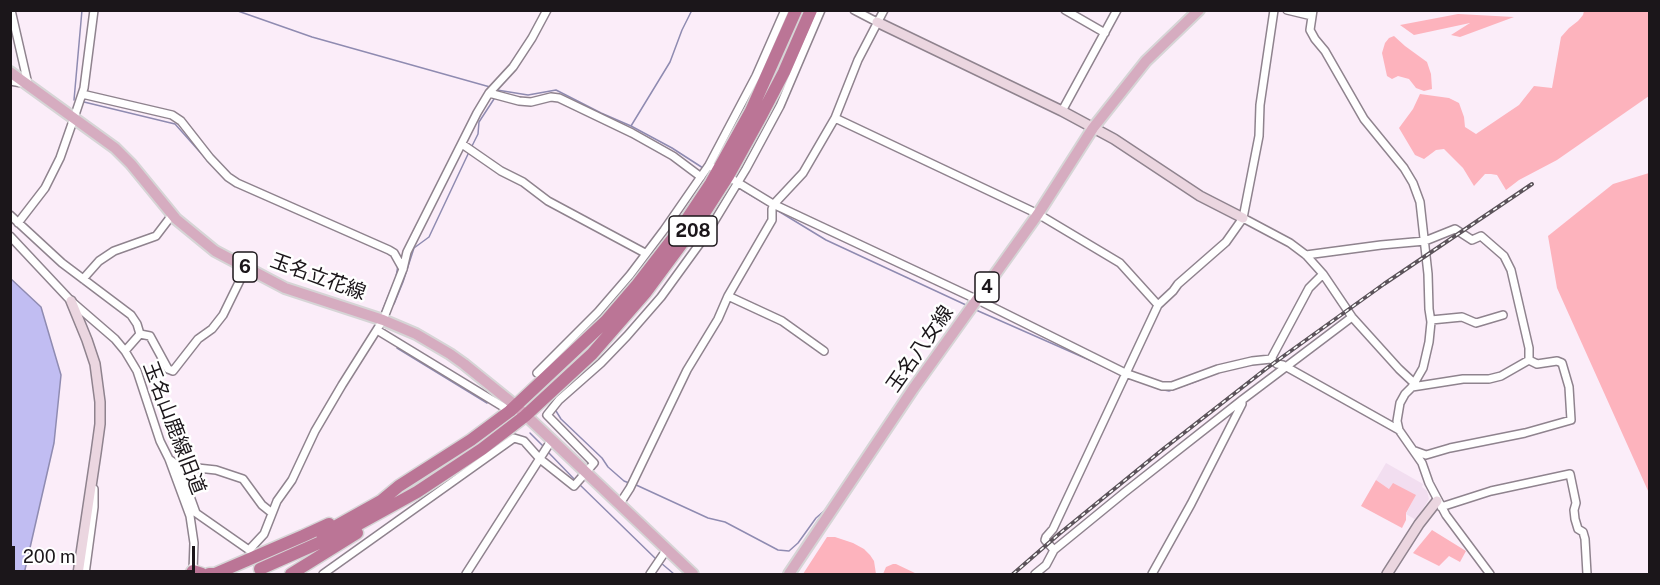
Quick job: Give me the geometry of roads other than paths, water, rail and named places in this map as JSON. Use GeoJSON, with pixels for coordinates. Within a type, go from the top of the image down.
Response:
{"type":"FeatureCollection","features":[{"type":"Feature","properties":{"kind":"highway","name":"208"},"geometry":{"type":"LineString","coordinates":[[255,572],[381,501],[399,486],[471,440],[513,409],[606,321],[637,285],[723,173],[796,10]]}},
{"type":"Feature","properties":{"kind":"highway","name":"208"},"geometry":{"type":"LineString","coordinates":[[255,572],[348,530],[417,492],[525,416],[592,354],[646,292],[690,235],[723,173],[783,72],[811,10]]}},
{"type":"Feature","properties":{"kind":"highway"},"geometry":{"type":"LineString","coordinates":[[203,574],[303,536],[399,486]]}},
{"type":"Feature","properties":{"kind":"highway"},"geometry":{"type":"LineString","coordinates":[[291,574],[398,507],[417,492]]}},
{"type":"Feature","properties":{"kind":"main road","name":"玉名八女線"},"geometry":{"type":"LineString","coordinates":[[789,574],[913,389],[1038,214],[1093,128],[1146,61],[1199,10]]}},
{"type":"Feature","properties":{"kind":"main road","name":"玉名立花線"},"geometry":{"type":"LineString","coordinates":[[10,72],[73,122],[115,148],[131,164],[172,215],[215,251],[285,288],[312,296],[380,325],[416,334],[450,354],[513,409]]}},
{"type":"Feature","properties":{"kind":"main road"},"geometry":{"type":"LineString","coordinates":[[513,409],[525,416],[693,574]]}},
{"type":"Feature","properties":{"kind":"street"},"geometry":{"type":"LineString","coordinates":[[10,10],[28,84],[10,81]]}},
{"type":"Feature","properties":{"kind":"street"},"geometry":{"type":"LineString","coordinates":[[18,223],[45,188],[60,158],[73,122],[84,88],[94,10]]}},
{"type":"Feature","properties":{"kind":"street"},"geometry":{"type":"LineString","coordinates":[[179,466],[196,513],[249,550],[264,534],[276,501],[292,480],[315,431],[336,394],[380,325],[403,269],[407,252],[490,92],[513,68],[547,10]]}},
{"type":"Feature","properties":{"kind":"street"},"geometry":{"type":"LineString","coordinates":[[323,574],[514,438],[524,441],[540,459],[574,486],[586,473],[594,463],[547,415],[559,400],[601,363],[661,297],[706,235],[723,173],[756,76],[785,10]]}},
{"type":"Feature","properties":{"kind":"street"},"geometry":{"type":"LineString","coordinates":[[537,373],[598,312],[630,275],[700,177],[723,173],[780,106],[821,10]]}},
{"type":"Feature","properties":{"kind":"street"},"geometry":{"type":"LineString","coordinates":[[854,10],[1062,111],[1114,139],[1200,196],[1290,243],[1306,255],[1323,274],[1352,317],[1413,385]]}},
{"type":"Feature","properties":{"kind":"street"},"geometry":{"type":"LineString","coordinates":[[619,505],[630,488],[687,370],[772,219],[774,204],[803,173],[835,118],[858,60],[884,10]]}},
{"type":"Feature","properties":{"kind":"street"},"geometry":{"type":"LineString","coordinates":[[1065,10],[1105,33]]}},
{"type":"Feature","properties":{"kind":"street"},"geometry":{"type":"LineString","coordinates":[[1062,111],[1117,10]]}},
{"type":"Feature","properties":{"kind":"street"},"geometry":{"type":"LineString","coordinates":[[1054,550],[1045,540],[1046,537],[1053,529],[1158,305],[1178,284],[1226,242],[1243,218],[1259,136],[1260,105],[1274,10]]}},
{"type":"Feature","properties":{"kind":"street"},"geometry":{"type":"LineString","coordinates":[[1287,10],[1313,13],[1310,30],[1315,39],[1325,51],[1364,119],[1394,155],[1413,183],[1420,202],[1431,320],[1429,342],[1423,368],[1400,404],[1398,430]]}},
{"type":"Feature","properties":{"kind":"street"},"geometry":{"type":"LineString","coordinates":[[490,92],[519,101],[531,102],[550,97],[559,98],[632,133],[673,156],[700,177]]}},
{"type":"Feature","properties":{"kind":"street"},"geometry":{"type":"LineString","coordinates":[[82,94],[172,115],[181,121],[228,177],[389,250],[394,253],[403,269]]}},
{"type":"Feature","properties":{"kind":"street"},"geometry":{"type":"LineString","coordinates":[[835,118],[1038,214],[1120,263],[1158,305]]}},
{"type":"Feature","properties":{"kind":"street"},"geometry":{"type":"LineString","coordinates":[[462,144],[501,171],[523,182],[548,201],[645,254]]}},
{"type":"Feature","properties":{"kind":"street"},"geometry":{"type":"LineString","coordinates":[[723,173],[774,204],[978,300],[1125,373],[1162,386],[1172,386],[1218,369],[1271,359],[1398,430],[1422,463],[1428,483],[1439,504],[1490,574]]}},
{"type":"Feature","properties":{"kind":"street"},"geometry":{"type":"LineString","coordinates":[[10,215],[83,279],[131,315],[140,334]]}},
{"type":"Feature","properties":{"kind":"street"},"geometry":{"type":"LineString","coordinates":[[83,279],[99,261],[114,251],[156,236],[172,215]]}},
{"type":"Feature","properties":{"kind":"street"},"geometry":{"type":"LineString","coordinates":[[1306,255],[1425,241],[1455,229],[1473,240],[1481,236],[1504,256],[1511,270],[1529,348],[1529,360]]}},
{"type":"Feature","properties":{"kind":"street","name":"玉名山鹿線旧道"},"geometry":{"type":"LineString","coordinates":[[10,236],[71,301],[115,339],[136,371],[160,441],[190,516],[194,543],[203,574]]}},
{"type":"Feature","properties":{"kind":"street"},"geometry":{"type":"LineString","coordinates":[[140,334],[150,336],[168,369],[173,371],[198,339],[212,330],[223,315],[246,268]]}},
{"type":"Feature","properties":{"kind":"street"},"geometry":{"type":"LineString","coordinates":[[1271,359],[1309,288],[1323,274]]}},
{"type":"Feature","properties":{"kind":"street"},"geometry":{"type":"LineString","coordinates":[[728,296],[782,321],[824,351]]}},
{"type":"Feature","properties":{"kind":"street"},"geometry":{"type":"LineString","coordinates":[[71,301],[95,364],[100,402],[100,424],[78,574]]}},
{"type":"Feature","properties":{"kind":"street"},"geometry":{"type":"LineString","coordinates":[[1431,320],[1462,317],[1476,323],[1503,315]]}},
{"type":"Feature","properties":{"kind":"street"},"geometry":{"type":"LineString","coordinates":[[1035,574],[1046,565],[1054,550],[1242,400],[1352,317]]}},
{"type":"Feature","properties":{"kind":"street"},"geometry":{"type":"LineString","coordinates":[[380,325],[513,409]]}},
{"type":"Feature","properties":{"kind":"street"},"geometry":{"type":"LineString","coordinates":[[124,351],[140,334]]}},
{"type":"Feature","properties":{"kind":"street"},"geometry":{"type":"LineString","coordinates":[[1413,385],[1462,379],[1489,379],[1501,376],[1529,360]]}},
{"type":"Feature","properties":{"kind":"street"},"geometry":{"type":"LineString","coordinates":[[1415,451],[1426,455],[1525,433],[1570,420],[1569,387],[1562,363],[1557,361],[1537,364],[1529,360]]}},
{"type":"Feature","properties":{"kind":"street"},"geometry":{"type":"LineString","coordinates":[[1152,574],[1191,504],[1242,400]]}},
{"type":"Feature","properties":{"kind":"street"},"geometry":{"type":"LineString","coordinates":[[466,574],[551,441]]}},
{"type":"Feature","properties":{"kind":"street"},"geometry":{"type":"LineString","coordinates":[[169,459],[179,466],[216,470],[243,479],[262,505],[272,513]]}},
{"type":"Feature","properties":{"kind":"street"},"geometry":{"type":"LineString","coordinates":[[1388,574],[1419,524],[1439,504],[1570,474],[1576,503],[1575,519],[1585,539],[1587,574]]}},
{"type":"Feature","properties":{"kind":"street"},"geometry":{"type":"LineString","coordinates":[[85,574],[94,507],[94,486],[91,478]]}},
{"type":"Feature","properties":{"kind":"street"},"geometry":{"type":"LineString","coordinates":[[650,574],[667,549]]}},
{"type":"Feature","properties":{"kind":"waterway"},"geometry":{"type":"LineString","coordinates":[[74,100],[82,10]]}},
{"type":"Feature","properties":{"kind":"waterway"},"geometry":{"type":"LineString","coordinates":[[235,10],[312,37],[490,87]]}},
{"type":"Feature","properties":{"kind":"waterway"},"geometry":{"type":"LineString","coordinates":[[631,126],[670,62],[692,10]]}},
{"type":"Feature","properties":{"kind":"waterway"},"geometry":{"type":"LineString","coordinates":[[497,90],[528,95],[556,90],[631,126],[703,168]]}},
{"type":"Feature","properties":{"kind":"waterway"},"geometry":{"type":"LineString","coordinates":[[471,148],[478,134],[479,122],[494,99]]}},
{"type":"Feature","properties":{"kind":"waterway"},"geometry":{"type":"LineString","coordinates":[[84,102],[175,124],[207,160]]}},
{"type":"Feature","properties":{"kind":"waterway"},"geometry":{"type":"LineString","coordinates":[[394,304],[414,248],[429,237],[469,152]]}},
{"type":"Feature","properties":{"kind":"waterway"},"geometry":{"type":"LineString","coordinates":[[742,190],[771,207]]}},
{"type":"Feature","properties":{"kind":"waterway"},"geometry":{"type":"LineString","coordinates":[[775,209],[826,240],[966,305]]}},
{"type":"Feature","properties":{"kind":"waterway"},"geometry":{"type":"LineString","coordinates":[[381,314],[396,277],[398,265]]}},
{"type":"Feature","properties":{"kind":"waterway"},"geometry":{"type":"LineString","coordinates":[[976,310],[1103,366]]}},
{"type":"Feature","properties":{"kind":"waterway"},"geometry":{"type":"LineString","coordinates":[[397,348],[487,403]]}},
{"type":"Feature","properties":{"kind":"waterway"},"geometry":{"type":"LineString","coordinates":[[1149,385],[1169,391],[1200,380]]}},
{"type":"Feature","properties":{"kind":"waterway"},"geometry":{"type":"LineString","coordinates":[[556,411],[608,467],[629,483]]}},
{"type":"Feature","properties":{"kind":"waterway"},"geometry":{"type":"LineString","coordinates":[[530,433],[545,448]]}},
{"type":"Feature","properties":{"kind":"waterway"},"geometry":{"type":"LineString","coordinates":[[548,452],[576,481]]}},
{"type":"Feature","properties":{"kind":"waterway"},"geometry":{"type":"LineString","coordinates":[[579,484],[657,560]]}},
{"type":"Feature","properties":{"kind":"waterway"},"geometry":{"type":"LineString","coordinates":[[634,484],[708,518],[725,522],[778,550],[789,551],[824,511]]}},
{"type":"Feature","properties":{"kind":"waterway"},"geometry":{"type":"LineString","coordinates":[[661,563],[674,574]]}},
{"type":"Feature","properties":{"kind":"railway"},"geometry":{"type":"LineString","coordinates":[[1013,574],[1162,450],[1267,368],[1384,284],[1532,184]]}}]}
